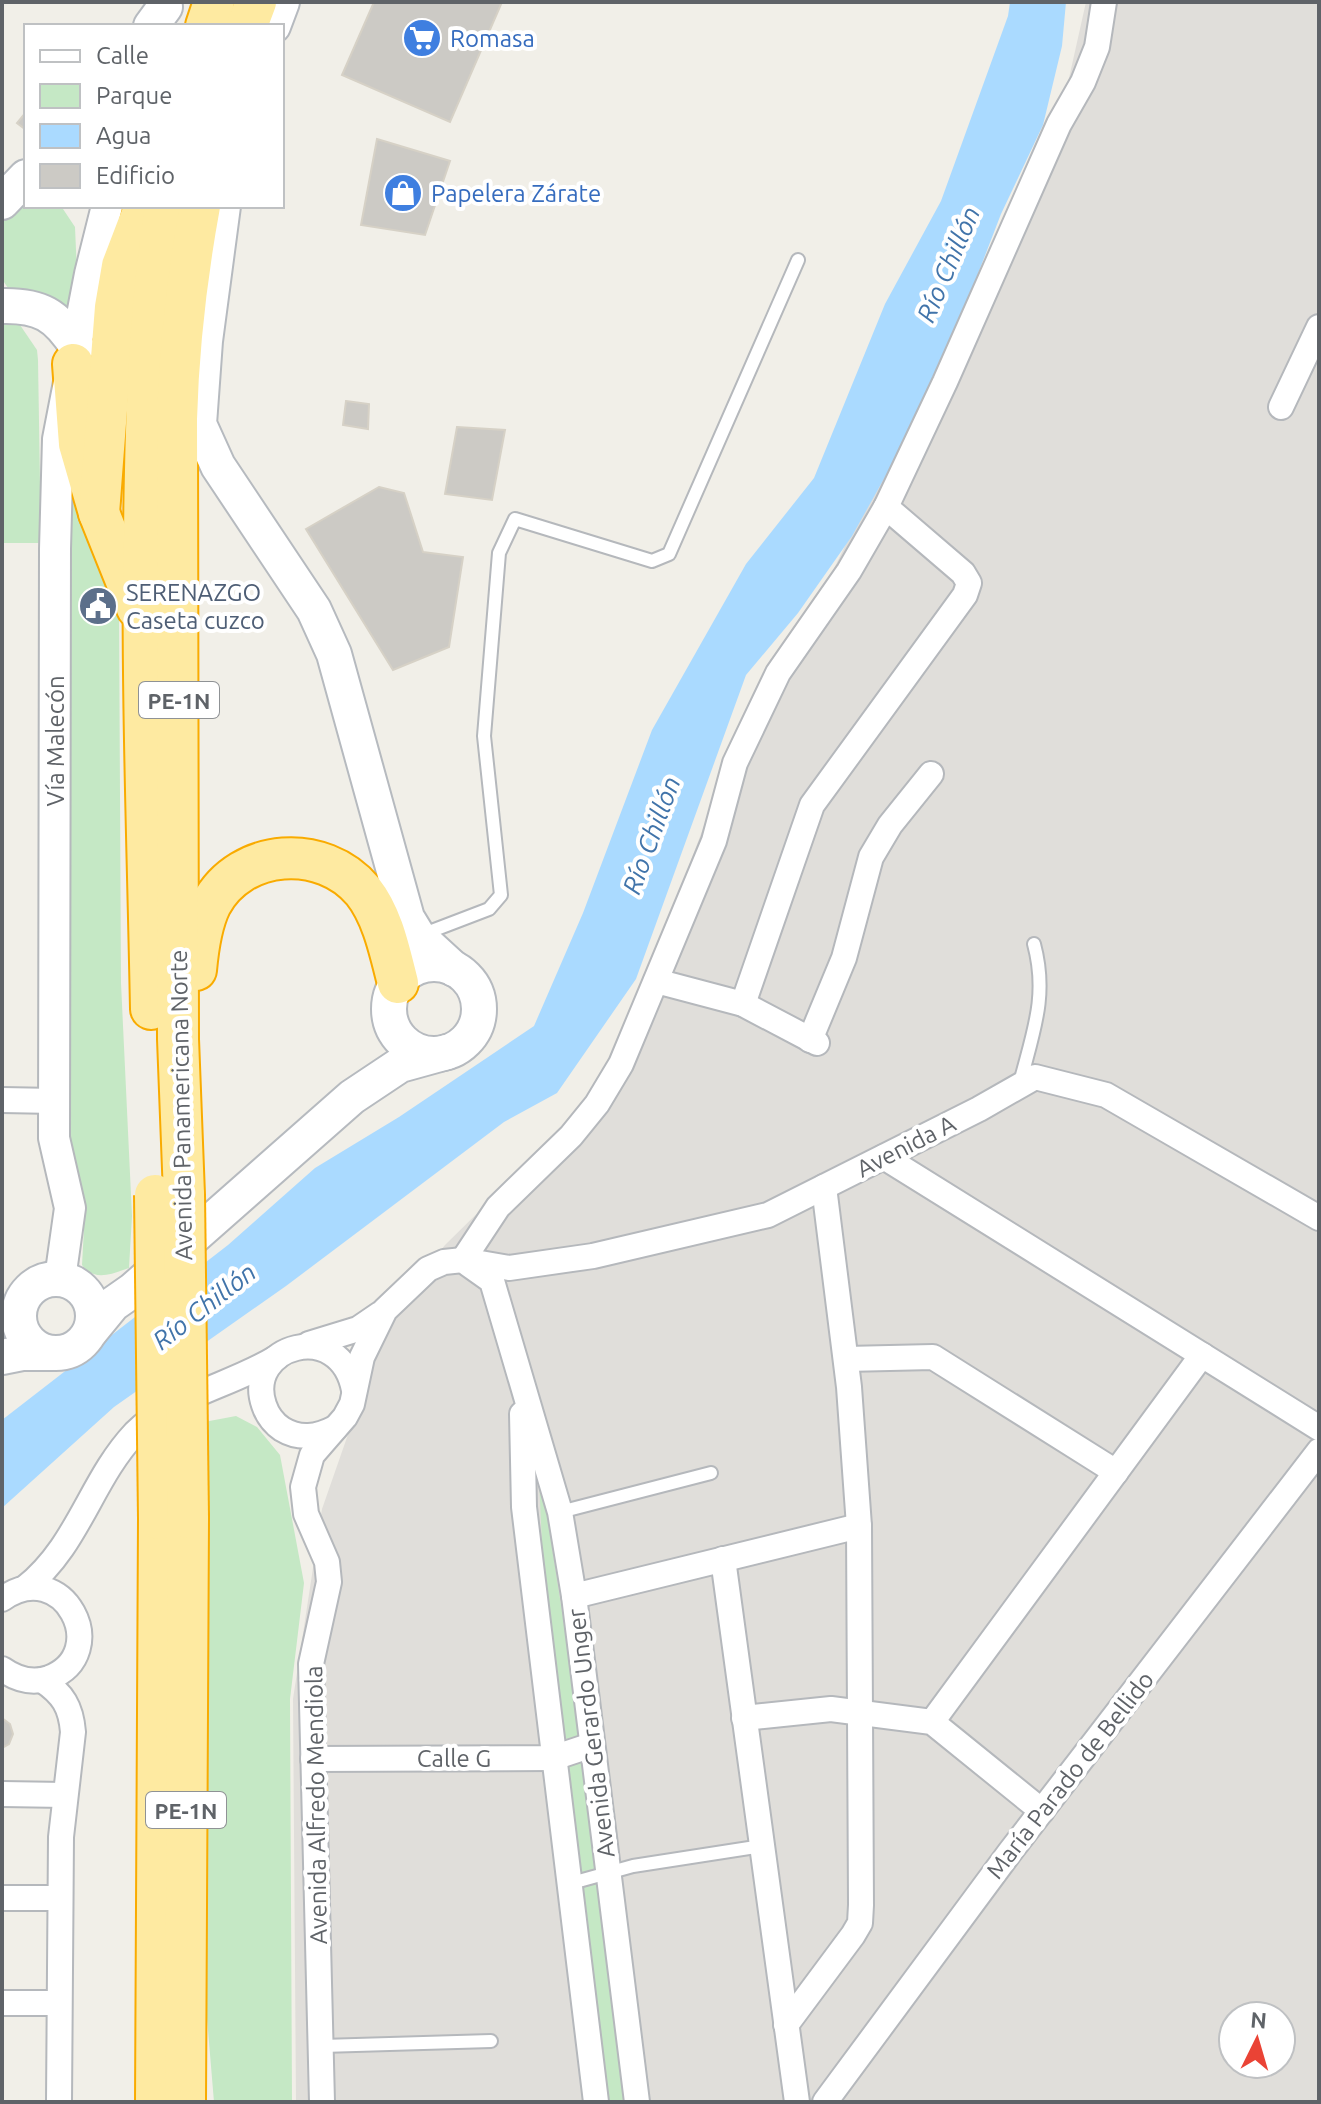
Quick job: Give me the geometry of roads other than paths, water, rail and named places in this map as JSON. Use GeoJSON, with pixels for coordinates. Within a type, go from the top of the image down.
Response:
{"type":"FeatureCollection","features":[{"type":"Feature","properties":{"kind":"highway"},"geometry":{"type":"LineString","coordinates":[[207,24],[214,2]]}},
{"type":"Feature","properties":{"kind":"highway"},"geometry":{"type":"LineString","coordinates":[[248,24],[256,2]]}},
{"type":"Feature","properties":{"kind":"highway"},"geometry":{"type":"LineString","coordinates":[[99,513],[115,307],[122,266],[144,208]]}},
{"type":"Feature","properties":{"kind":"highway","name":"Avenida Panamericana Norte"},"geometry":{"type":"LineString","coordinates":[[165,208],[148,376],[143,623],[169,1195],[185,2102]]}},
{"type":"Feature","properties":{"kind":"highway","name":"Avenida Panamericana Norte"},"geometry":{"type":"LineString","coordinates":[[169,1195],[178,1039],[178,373],[188,271],[200,208]]}},
{"type":"Feature","properties":{"kind":"highway"},"geometry":{"type":"LineString","coordinates":[[75,356],[79,444],[99,513],[143,623]]}},
{"type":"Feature","properties":{"kind":"highway"},"geometry":{"type":"LineString","coordinates":[[179,754],[195,595],[199,424]]}},
{"type":"Feature","properties":{"kind":"highway"},"geometry":{"type":"LineString","coordinates":[[178,1039],[190,1008],[201,932],[211,904],[240,872],[283,857],[312,861],[336,869],[353,881],[367,897],[377,915],[394,1000]]}},
{"type":"Feature","properties":{"kind":"highway","name":"Avenida Panamericana Norte"},"geometry":{"type":"LineString","coordinates":[[156,2102],[173,1518]]}},
{"type":"Feature","properties":{"kind":"main road"},"geometry":{"type":"LineString","coordinates":[[274,24],[282,2]]}},
{"type":"Feature","properties":{"kind":"main road"},"geometry":{"type":"LineString","coordinates":[[2,202],[24,179]]}},
{"type":"Feature","properties":{"kind":"main road"},"geometry":{"type":"LineString","coordinates":[[2,1357],[64,1352],[74,1348],[113,1304],[133,1290],[352,1097],[400,1065],[459,1047],[476,1026],[479,1013],[473,987],[418,936],[407,918],[325,630],[218,466],[199,424],[206,328],[223,208]]}},
{"type":"Feature","properties":{"kind":"main road"},"geometry":{"type":"LineString","coordinates":[[2,306],[23,305],[54,317],[66,330],[75,356]]}},
{"type":"Feature","properties":{"kind":"main road"},"geometry":{"type":"LineString","coordinates":[[352,1097],[380,1057],[394,1000],[418,967],[442,965],[454,969]]}},
{"type":"Feature","properties":{"kind":"main road"},"geometry":{"type":"LineString","coordinates":[[394,1000],[401,1039],[422,1052],[447,1052]]}},
{"type":"Feature","properties":{"kind":"main road"},"geometry":{"type":"LineString","coordinates":[[2,1329],[22,1300],[38,1284],[49,1280],[66,1281],[100,1291],[133,1290]]}},
{"type":"Feature","properties":{"kind":"main road"},"geometry":{"type":"LineString","coordinates":[[66,1281],[82,1289],[93,1309],[90,1332]]}},
{"type":"Feature","properties":{"kind":"main road"},"geometry":{"type":"LineString","coordinates":[[22,1300],[19,1312],[24,1334],[41,1350],[52,1353]]}},
{"type":"Feature","properties":{"kind":"street"},"geometry":{"type":"LineString","coordinates":[[463,1260],[498,1207],[571,1136],[597,1104],[621,1064],[714,841],[735,763],[778,673],[849,571],[886,507],[1059,124],[1083,82],[1097,47],[1104,2]]}},
{"type":"Feature","properties":{"kind":"street","name":"Vía Malecón"},"geometry":{"type":"LineString","coordinates":[[66,1281],[70,1208],[56,1151],[55,1101],[55,549],[58,439],[90,274],[106,208]]}},
{"type":"Feature","properties":{"kind":"street"},"geometry":{"type":"LineString","coordinates":[[1281,407],[1319,327]]}},
{"type":"Feature","properties":{"kind":"street"},"geometry":{"type":"LineString","coordinates":[[743,1004],[812,805],[965,595],[969,583],[963,573],[886,507]]}},
{"type":"Feature","properties":{"kind":"street"},"geometry":{"type":"LineString","coordinates":[[656,981],[743,1004],[814,1042],[844,958],[871,857],[890,825],[931,774]]}},
{"type":"Feature","properties":{"kind":"street","name":"Avenida A"},"geometry":{"type":"LineString","coordinates":[[463,1260],[509,1268],[593,1256],[768,1215],[1035,1077],[1106,1095],[1319,1218]]}},
{"type":"Feature","properties":{"kind":"street"},"geometry":{"type":"LineString","coordinates":[[2,1100],[55,1101]]}},
{"type":"Feature","properties":{"kind":"street"},"geometry":{"type":"LineString","coordinates":[[884,1157],[1319,1428]]}},
{"type":"Feature","properties":{"kind":"street"},"geometry":{"type":"LineString","coordinates":[[786,2025],[860,1923],[859,1526],[846,1359],[824,1187]]}},
{"type":"Feature","properties":{"kind":"street","name":"Avenida Alfredo Mendiola"},"geometry":{"type":"LineString","coordinates":[[322,2102],[311,1664],[329,1582],[327,1562],[306,1514],[303,1487],[312,1455],[345,1417],[352,1404],[367,1343],[385,1310],[428,1269],[444,1262],[463,1260]]}},
{"type":"Feature","properties":{"kind":"street","name":"Avenida Gerardo Unger"},"geometry":{"type":"LineString","coordinates":[[463,1260],[492,1281],[560,1512],[574,1596],[637,2102]]}},
{"type":"Feature","properties":{"kind":"street"},"geometry":{"type":"LineString","coordinates":[[2,1599],[25,1588],[57,1558],[106,1473],[132,1436],[143,1426],[170,1409],[252,1372],[289,1349],[358,1329],[385,1310]]}},
{"type":"Feature","properties":{"kind":"street"},"geometry":{"type":"LineString","coordinates":[[304,1345],[333,1353],[344,1363],[354,1390]]}},
{"type":"Feature","properties":{"kind":"street"},"geometry":{"type":"LineString","coordinates":[[932,1722],[1202,1355]]}},
{"type":"Feature","properties":{"kind":"street"},"geometry":{"type":"LineString","coordinates":[[846,1359],[933,1357],[1116,1472]]}},
{"type":"Feature","properties":{"kind":"street"},"geometry":{"type":"LineString","coordinates":[[268,1415],[262,1401],[262,1385],[266,1370],[276,1358]]}},
{"type":"Feature","properties":{"kind":"street","name":"Avenida Gerardo Unger"},"geometry":{"type":"LineString","coordinates":[[520,1368],[525,1457],[524,1507],[596,2102]]}},
{"type":"Feature","properties":{"kind":"street"},"geometry":{"type":"LineString","coordinates":[[210,1391],[246,1398],[293,1435],[322,1435],[335,1428]]}},
{"type":"Feature","properties":{"kind":"street","name":"María Parado de Bellido"},"geometry":{"type":"LineString","coordinates":[[825,2102],[1042,1811],[1319,1451]]}},
{"type":"Feature","properties":{"kind":"street"},"geometry":{"type":"LineString","coordinates":[[574,1596],[859,1526]]}},
{"type":"Feature","properties":{"kind":"street"},"geometry":{"type":"LineString","coordinates":[[68,1604],[63,1566],[71,1534]]}},
{"type":"Feature","properties":{"kind":"street"},"geometry":{"type":"LineString","coordinates":[[723,1559],[797,2102]]}},
{"type":"Feature","properties":{"kind":"street"},"geometry":{"type":"LineString","coordinates":[[5,1675],[25,1681],[42,1680],[70,1664],[77,1649],[80,1633],[77,1617],[68,1604],[55,1593],[40,1588],[25,1588]]}},
{"type":"Feature","properties":{"kind":"street"},"geometry":{"type":"LineString","coordinates":[[42,1680],[57,1690],[69,1707],[73,1732],[61,1837],[59,2102]]}},
{"type":"Feature","properties":{"kind":"street"},"geometry":{"type":"LineString","coordinates":[[744,1718],[831,1709],[932,1722],[1042,1811]]}},
{"type":"Feature","properties":{"kind":"street","name":"Calle G"},"geometry":{"type":"LineString","coordinates":[[313,1759],[553,1758],[592,1745]]}},
{"type":"Feature","properties":{"kind":"street"},"geometry":{"type":"LineString","coordinates":[[2,1794],[65,1795]]}},
{"type":"Feature","properties":{"kind":"street"},"geometry":{"type":"LineString","coordinates":[[2,1898],[60,1898]]}},
{"type":"Feature","properties":{"kind":"street"},"geometry":{"type":"LineString","coordinates":[[2,2003],[59,2003]]}},
{"type":"Feature","properties":{"kind":"lane"},"geometry":{"type":"LineString","coordinates":[[418,936],[489,909],[501,895],[484,736],[499,553],[515,519],[652,561],[669,554],[798,260]]}},
{"type":"Feature","properties":{"kind":"lane"},"geometry":{"type":"LineString","coordinates":[[1020,1086],[1038,1016],[1041,988],[1034,944]]}},
{"type":"Feature","properties":{"kind":"lane"},"geometry":{"type":"LineString","coordinates":[[560,1512],[711,1473]]}},
{"type":"Feature","properties":{"kind":"lane"},"geometry":{"type":"LineString","coordinates":[[568,1884],[607,1872],[762,1846]]}},
{"type":"Feature","properties":{"kind":"lane"},"geometry":{"type":"LineString","coordinates":[[322,2046],[491,2041]]}},
{"type":"Feature","properties":{"kind":"water","name":"Río Chillón"},"geometry":{"type":"Polygon","coordinates":[[[1010,2],[1066,2],[1062,46],[1043,125],[1001,214],[969,297],[900,450],[852,536],[798,613],[746,675],[636,979],[557,1093],[504,1122],[286,1286],[114,1407],[2,1508],[2,1420],[228,1245],[315,1168],[399,1117],[534,1026],[583,913],[652,730],[746,564],[814,478],[885,304],[941,201],[1008,16],[1010,2]]]}},
{"type":"Feature","properties":{"kind":"place","name":"Romasa"},"geometry":{"type":"Point","coordinates":[422,38]}},
{"type":"Feature","properties":{"kind":"place","name":"Papelera Zárate"},"geometry":{"type":"Point","coordinates":[403,193]}},
{"type":"Feature","properties":{"kind":"place","name":"SERENAZGO Caseta cuzco"},"geometry":{"type":"Point","coordinates":[98,606]}}]}
